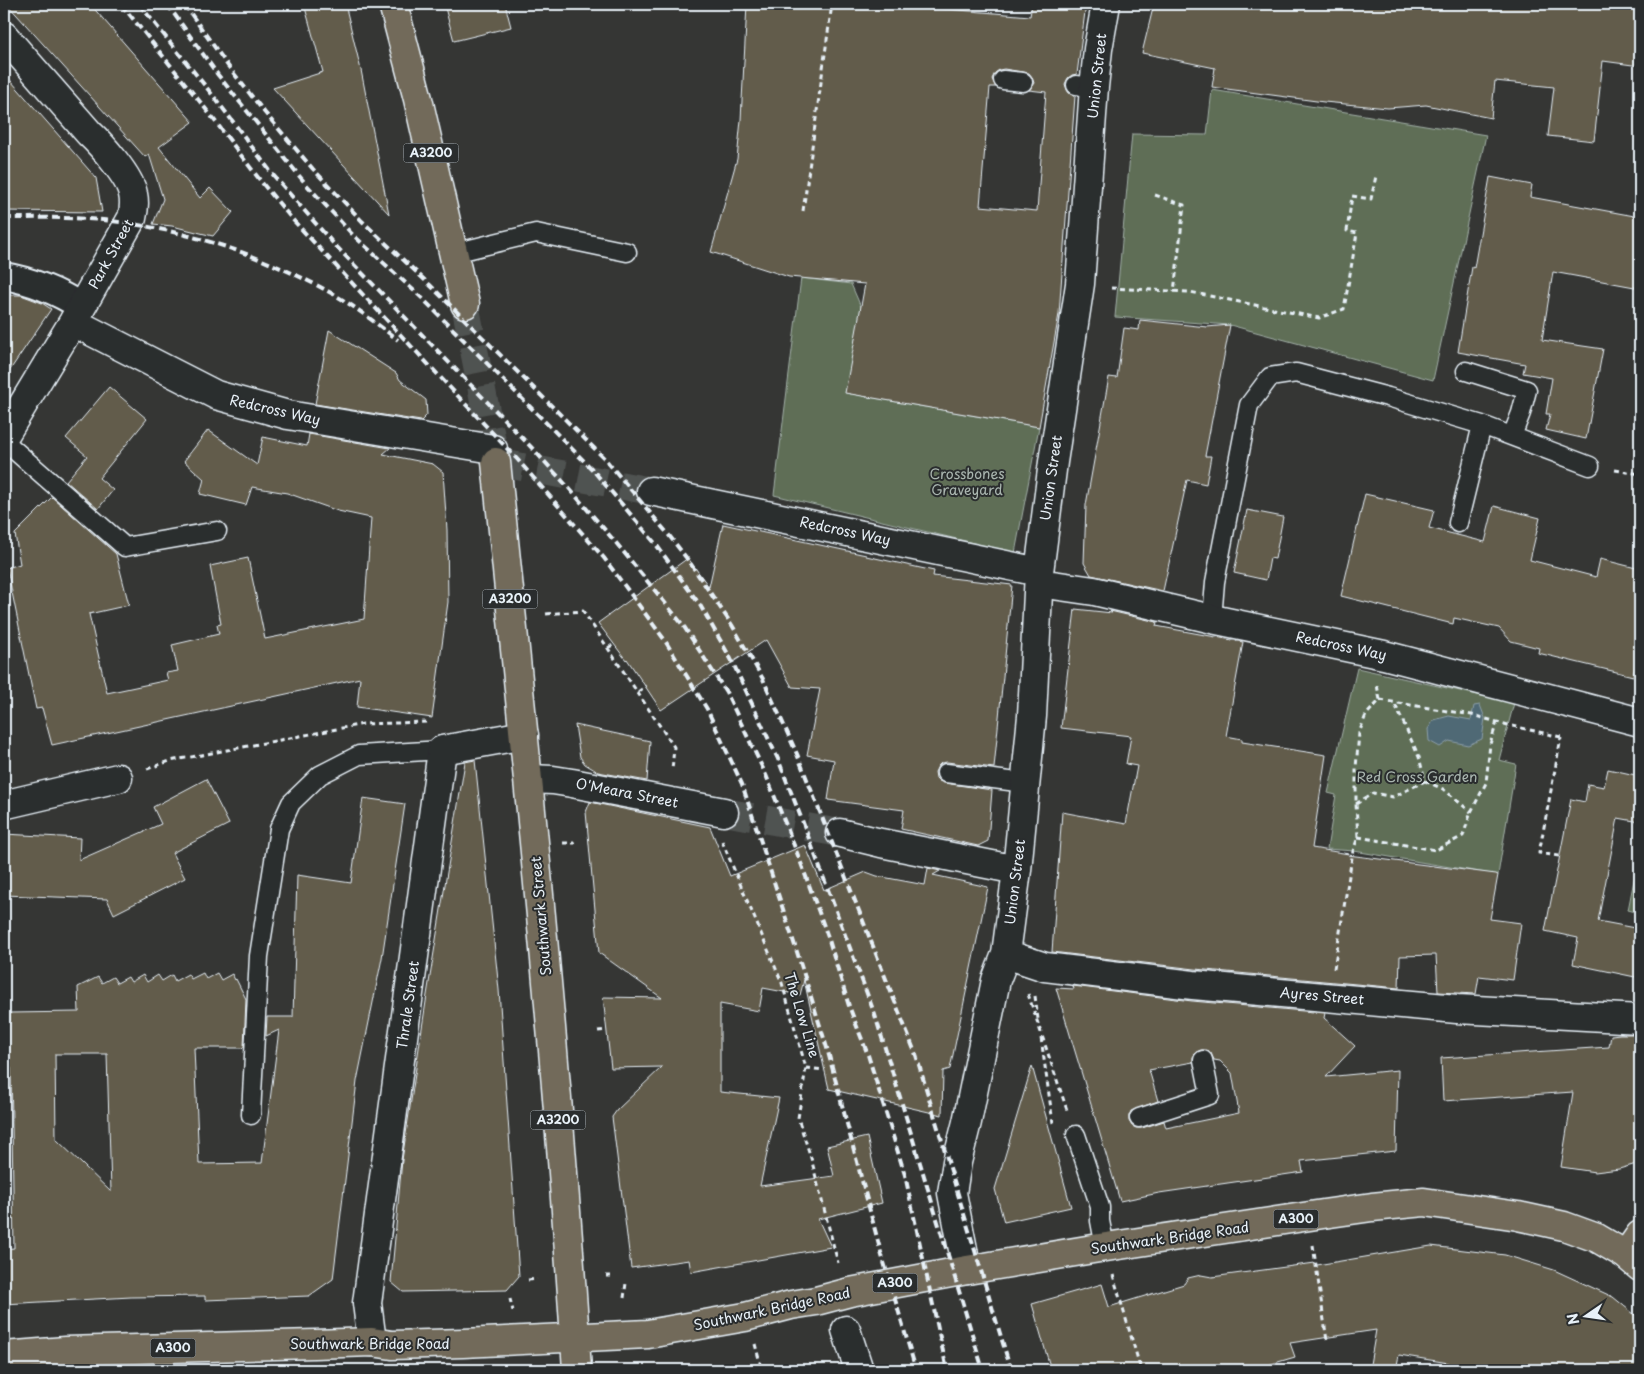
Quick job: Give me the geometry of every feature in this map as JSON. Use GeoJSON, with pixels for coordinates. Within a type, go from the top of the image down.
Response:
{"type":"FeatureCollection","features":[{"type":"Feature","properties":{"kind":"main road","name":"A3200"},"geometry":{"type":"LineString","coordinates":[[393,4],[418,99],[465,304]]}},
{"type":"Feature","properties":{"kind":"main road","name":"Southwark Street"},"geometry":{"type":"LineString","coordinates":[[494,456],[529,779],[551,1021],[577,1370]]}},
{"type":"Feature","properties":{"kind":"main road","name":"Southwark Bridge Road"},"geometry":{"type":"LineString","coordinates":[[4,1356],[65,1351],[372,1342],[401,1345],[627,1336],[744,1317],[845,1293],[967,1270],[1323,1214],[1424,1202],[1518,1216],[1560,1225],[1635,1253]]}},
{"type":"Feature","properties":{"kind":"street","name":"Union Street"},"geometry":{"type":"LineString","coordinates":[[967,1270],[952,1193],[996,980],[1006,954],[1017,870],[1032,716],[1039,577],[1053,462],[1080,284],[1085,86],[1098,49],[1106,4]]}},
{"type":"Feature","properties":{"kind":"street","name":"Park Street"},"geometry":{"type":"LineString","coordinates":[[4,36],[86,129],[102,144],[128,181],[133,193],[134,211],[132,218],[77,315],[4,436]]}},
{"type":"Feature","properties":{"kind":"street"},"geometry":{"type":"LineString","coordinates":[[4,276],[36,284],[62,294],[77,315]]}},
{"type":"Feature","properties":{"kind":"street","name":"Redcross Way"},"geometry":{"type":"LineString","coordinates":[[77,315],[216,395],[288,415],[494,456]]}},
{"type":"Feature","properties":{"kind":"street","name":"Redcross Way"},"geometry":{"type":"LineString","coordinates":[[651,491],[1039,577],[1212,619],[1384,655],[1640,722]]}},
{"type":"Feature","properties":{"kind":"street"},"geometry":{"type":"LineString","coordinates":[[442,750],[524,735]]}},
{"type":"Feature","properties":{"kind":"street","name":"Thrale Street"},"geometry":{"type":"LineString","coordinates":[[372,1342],[367,1303],[442,750]]}},
{"type":"Feature","properties":{"kind":"street"},"geometry":{"type":"LineString","coordinates":[[4,804],[118,778]]}},
{"type":"Feature","properties":{"kind":"street","name":"O'Meara Street"},"geometry":{"type":"LineString","coordinates":[[529,779],[562,781],[716,811]]}},
{"type":"Feature","properties":{"kind":"street"},"geometry":{"type":"LineString","coordinates":[[840,833],[1017,870]]}},
{"type":"Feature","properties":{"kind":"street","name":"Ayres Street"},"geometry":{"type":"LineString","coordinates":[[1006,954],[1045,967],[1193,985],[1457,1009],[1640,1019]]}},
{"type":"Feature","properties":{"kind":"street"},"geometry":{"type":"LineString","coordinates":[[846,1330],[858,1370]]}},
{"type":"Feature","properties":{"kind":"lane"},"geometry":{"type":"LineString","coordinates":[[1003,80],[1022,82]]}},
{"type":"Feature","properties":{"kind":"lane"},"geometry":{"type":"LineString","coordinates":[[454,253],[536,234],[627,252]]}},
{"type":"Feature","properties":{"kind":"lane"},"geometry":{"type":"LineString","coordinates":[[1466,371],[1527,390],[1512,436]]}},
{"type":"Feature","properties":{"kind":"lane"},"geometry":{"type":"LineString","coordinates":[[1212,619],[1215,582],[1249,405],[1270,377],[1296,373],[1388,397],[1482,425],[1590,466]]}},
{"type":"Feature","properties":{"kind":"lane"},"geometry":{"type":"LineString","coordinates":[[1458,523],[1482,425]]}},
{"type":"Feature","properties":{"kind":"lane"},"geometry":{"type":"LineString","coordinates":[[4,441],[126,547],[217,531]]}},
{"type":"Feature","properties":{"kind":"lane"},"geometry":{"type":"LineString","coordinates":[[251,1115],[259,956],[279,829],[291,803],[320,775],[358,755],[442,750]]}},
{"type":"Feature","properties":{"kind":"lane"},"geometry":{"type":"LineString","coordinates":[[946,773],[1025,783]]}},
{"type":"Feature","properties":{"kind":"lane"},"geometry":{"type":"LineString","coordinates":[[1139,1118],[1210,1096],[1203,1060]]}},
{"type":"Feature","properties":{"kind":"lane"},"geometry":{"type":"LineString","coordinates":[[1076,1135],[1100,1207],[1100,1221],[1106,1247]]}},
{"type":"Feature","properties":{"kind":"path"},"geometry":{"type":"LineString","coordinates":[[803,211],[832,4]]}},
{"type":"Feature","properties":{"kind":"path"},"geometry":{"type":"LineString","coordinates":[[1080,284],[1117,289],[1190,292],[1318,318],[1344,309],[1358,233],[1347,231],[1352,196],[1372,199],[1376,176]]}},
{"type":"Feature","properties":{"kind":"path"},"geometry":{"type":"LineString","coordinates":[[1155,195],[1184,205],[1174,292]]}},
{"type":"Feature","properties":{"kind":"path"},"geometry":{"type":"LineString","coordinates":[[546,614],[583,611],[638,692],[674,747],[671,801]]}},
{"type":"Feature","properties":{"kind":"path"},"geometry":{"type":"LineString","coordinates":[[608,648],[614,644]]}},
{"type":"Feature","properties":{"kind":"path"},"geometry":{"type":"LineString","coordinates":[[1376,681],[1380,700]]}},
{"type":"Feature","properties":{"kind":"path"},"geometry":{"type":"LineString","coordinates":[[638,692],[646,686]]}},
{"type":"Feature","properties":{"kind":"path"},"geometry":{"type":"LineString","coordinates":[[1330,997],[1354,851],[1358,837],[1356,768],[1359,733],[1366,714],[1380,700],[1394,701],[1472,715],[1561,737]]}},
{"type":"Feature","properties":{"kind":"path"},"geometry":{"type":"LineString","coordinates":[[1394,701],[1419,757],[1425,780],[1443,789],[1471,812]]}},
{"type":"Feature","properties":{"kind":"path"},"geometry":{"type":"LineString","coordinates":[[1559,856],[1539,853],[1567,703]]}},
{"type":"Feature","properties":{"kind":"path"},"geometry":{"type":"LineString","coordinates":[[118,778],[170,761],[363,724],[434,722],[442,750]]}},
{"type":"Feature","properties":{"kind":"path"},"geometry":{"type":"LineString","coordinates":[[1358,837],[1436,850],[1463,836],[1471,812],[1486,783],[1490,744],[1497,722]]}},
{"type":"Feature","properties":{"kind":"path"},"geometry":{"type":"LineString","coordinates":[[1356,804],[1373,793],[1393,796],[1425,780]]}},
{"type":"Feature","properties":{"kind":"path","name":"The Low Line"},"geometry":{"type":"LineString","coordinates":[[716,811],[782,983],[806,1068],[798,1118],[811,1158],[845,1293]]}},
{"type":"Feature","properties":{"kind":"path"},"geometry":{"type":"LineString","coordinates":[[559,844],[575,842]]}},
{"type":"Feature","properties":{"kind":"path"},"geometry":{"type":"LineString","coordinates":[[1006,954],[1022,976],[1076,1135]]}},
{"type":"Feature","properties":{"kind":"path"},"geometry":{"type":"LineString","coordinates":[[1034,988],[1055,1128]]}},
{"type":"Feature","properties":{"kind":"path"},"geometry":{"type":"LineString","coordinates":[[598,1031],[606,1030]]}},
{"type":"Feature","properties":{"kind":"path"},"geometry":{"type":"LineString","coordinates":[[806,1068],[824,1070]]}},
{"type":"Feature","properties":{"kind":"path"},"geometry":{"type":"LineString","coordinates":[[1106,1247],[1141,1370]]}},
{"type":"Feature","properties":{"kind":"path"},"geometry":{"type":"LineString","coordinates":[[1315,1263],[1327,1341]]}},
{"type":"Feature","properties":{"kind":"path"},"geometry":{"type":"LineString","coordinates":[[606,1276],[615,1276]]}},
{"type":"Feature","properties":{"kind":"path"},"geometry":{"type":"LineString","coordinates":[[528,1280],[537,1279]]}},
{"type":"Feature","properties":{"kind":"path"},"geometry":{"type":"LineString","coordinates":[[624,1298],[626,1283]]}},
{"type":"Feature","properties":{"kind":"path"},"geometry":{"type":"LineString","coordinates":[[510,1299],[513,1311]]}},
{"type":"Feature","properties":{"kind":"green space"},"geometry":{"type":"Polygon","coordinates":[[[1212,90],[1486,135],[1433,380],[1230,325],[1115,317],[1132,134],[1207,135],[1212,90]]]}},
{"type":"Feature","properties":{"kind":"green space","name":"Crossbones Graveyard"},"geometry":{"type":"Polygon","coordinates":[[[801,278],[851,284],[861,307],[846,393],[1039,427],[1015,553],[774,495],[801,278]]]}},
{"type":"Feature","properties":{"kind":"green space","name":"Red Cross Garden"},"geometry":{"type":"Polygon","coordinates":[[[1357,668],[1514,703],[1499,760],[1516,764],[1498,875],[1354,851],[1327,849],[1336,795],[1328,793],[1357,668]]]}},
{"type":"Feature","properties":{"kind":"green space"},"geometry":{"type":"Polygon","coordinates":[[[1637,865],[1640,865],[1640,913],[1628,910],[1637,865]]]}},
{"type":"Feature","properties":{"kind":"water"},"geometry":{"type":"Polygon","coordinates":[[[1480,705],[1485,718],[1482,739],[1468,745],[1449,741],[1440,747],[1429,741],[1428,729],[1434,720],[1449,716],[1471,720],[1474,706],[1480,705]]]}},
{"type":"Feature","properties":{"kind":"building"},"geometry":{"type":"Polygon","coordinates":[[[7,4],[90,4],[193,122],[159,147],[200,198],[210,188],[233,212],[213,236],[172,226],[153,224],[163,199],[149,154],[145,157],[7,4]]]}},
{"type":"Feature","properties":{"kind":"building"},"geometry":{"type":"Polygon","coordinates":[[[304,4],[345,4],[361,70],[389,214],[273,88],[323,72],[304,4]]]}},
{"type":"Feature","properties":{"kind":"building"},"geometry":{"type":"Polygon","coordinates":[[[444,4],[505,4],[511,27],[454,41],[444,4]]]}},
{"type":"Feature","properties":{"kind":"building"},"geometry":{"type":"Polygon","coordinates":[[[747,4],[887,4],[1030,16],[1032,4],[1086,4],[1077,74],[1068,78],[1065,84],[1069,93],[1075,96],[1059,314],[1039,427],[845,393],[865,284],[789,277],[711,252],[737,159],[747,4]],[[1004,69],[995,73],[992,79],[996,87],[990,87],[980,206],[1037,211],[1046,92],[1029,90],[1034,83],[1029,73],[1004,69]]]}},
{"type":"Feature","properties":{"kind":"building"},"geometry":{"type":"Polygon","coordinates":[[[1154,4],[1640,4],[1640,66],[1603,61],[1594,141],[1548,136],[1554,87],[1495,81],[1491,118],[1426,105],[1388,108],[1324,102],[1212,87],[1215,68],[1142,53],[1154,4]]]}},
{"type":"Feature","properties":{"kind":"building"},"geometry":{"type":"Polygon","coordinates":[[[4,73],[96,178],[102,212],[4,211],[4,73]]]}},
{"type":"Feature","properties":{"kind":"building"},"geometry":{"type":"Polygon","coordinates":[[[1490,177],[1532,185],[1530,197],[1640,217],[1640,288],[1553,272],[1542,340],[1603,349],[1586,439],[1546,430],[1550,414],[1546,414],[1552,378],[1523,373],[1525,364],[1458,352],[1472,267],[1474,268],[1490,177]]]}},
{"type":"Feature","properties":{"kind":"building"},"geometry":{"type":"Polygon","coordinates":[[[4,295],[21,295],[42,303],[51,309],[4,379],[4,295]]]}},
{"type":"Feature","properties":{"kind":"building"},"geometry":{"type":"Polygon","coordinates":[[[1140,320],[1207,327],[1230,325],[1205,456],[1211,456],[1206,484],[1187,480],[1163,591],[1091,575],[1084,563],[1086,505],[1109,377],[1117,378],[1124,328],[1139,330],[1140,320]]]}},
{"type":"Feature","properties":{"kind":"building"},"geometry":{"type":"Polygon","coordinates":[[[329,330],[396,373],[400,380],[426,400],[427,415],[421,421],[315,404],[329,330]]]}},
{"type":"Feature","properties":{"kind":"building"},"geometry":{"type":"Polygon","coordinates":[[[109,387],[147,419],[99,478],[113,490],[98,509],[66,481],[87,456],[66,438],[109,387]]]}},
{"type":"Feature","properties":{"kind":"building"},"geometry":{"type":"Polygon","coordinates":[[[208,430],[257,465],[263,437],[307,446],[309,434],[390,448],[383,454],[433,464],[443,472],[447,530],[448,602],[432,718],[357,707],[360,678],[52,745],[42,708],[36,709],[7,568],[20,564],[15,534],[52,497],[116,554],[129,605],[89,614],[107,693],[168,680],[166,673],[178,671],[172,645],[219,634],[217,625],[221,624],[210,566],[248,558],[265,639],[364,619],[371,518],[338,511],[287,493],[252,487],[246,505],[200,494],[204,479],[184,461],[208,430]]]}},
{"type":"Feature","properties":{"kind":"building"},"geometry":{"type":"Polygon","coordinates":[[[1365,494],[1434,510],[1429,528],[1485,542],[1494,506],[1540,518],[1530,560],[1596,577],[1600,559],[1640,569],[1640,645],[1633,676],[1538,653],[1539,648],[1511,641],[1499,628],[1454,618],[1453,624],[1341,596],[1365,494]]]}},
{"type":"Feature","properties":{"kind":"building"},"geometry":{"type":"Polygon","coordinates":[[[1247,510],[1283,517],[1275,559],[1270,558],[1266,580],[1234,573],[1247,510]]]}},
{"type":"Feature","properties":{"kind":"building"},"geometry":{"type":"Polygon","coordinates":[[[723,524],[934,571],[933,576],[1012,585],[994,768],[947,762],[941,763],[935,772],[936,778],[944,783],[992,790],[988,841],[978,846],[901,829],[904,810],[828,800],[834,760],[807,755],[820,689],[792,687],[766,640],[661,710],[627,659],[598,623],[688,558],[709,587],[723,524]]]}},
{"type":"Feature","properties":{"kind":"building"},"geometry":{"type":"Polygon","coordinates":[[[1075,609],[1112,613],[1110,611],[1157,622],[1156,626],[1243,642],[1226,736],[1242,739],[1242,742],[1326,755],[1312,848],[1348,855],[1498,875],[1490,919],[1521,923],[1513,980],[1479,976],[1476,994],[1438,992],[1436,955],[1400,956],[1399,988],[1195,969],[1052,952],[1062,812],[1126,824],[1137,766],[1126,764],[1131,736],[1061,728],[1075,609]]]}},
{"type":"Feature","properties":{"kind":"building"},"geometry":{"type":"Polygon","coordinates":[[[575,725],[650,741],[647,781],[598,772],[585,764],[580,757],[575,725]]]}},
{"type":"Feature","properties":{"kind":"building"},"geometry":{"type":"Polygon","coordinates":[[[475,760],[499,990],[519,1276],[507,1290],[403,1292],[391,1282],[402,1160],[465,762],[475,760]]]}},
{"type":"Feature","properties":{"kind":"building"},"geometry":{"type":"Polygon","coordinates":[[[1608,769],[1640,776],[1640,822],[1618,818],[1598,921],[1640,929],[1640,978],[1573,964],[1578,938],[1545,931],[1571,799],[1585,802],[1588,784],[1604,787],[1608,769]]]}},
{"type":"Feature","properties":{"kind":"building"},"geometry":{"type":"Polygon","coordinates":[[[206,779],[229,824],[172,853],[185,878],[114,914],[107,899],[4,895],[4,834],[80,838],[79,860],[161,824],[153,807],[206,779]]]}},
{"type":"Feature","properties":{"kind":"building"},"geometry":{"type":"Polygon","coordinates":[[[363,798],[405,804],[382,958],[357,1081],[333,1279],[309,1296],[205,1300],[205,1296],[131,1297],[4,1304],[4,1249],[14,1248],[11,1068],[4,1068],[4,1021],[10,1021],[10,1013],[79,1012],[78,987],[98,977],[102,983],[113,977],[117,983],[128,977],[131,982],[143,975],[147,982],[158,975],[162,981],[172,975],[175,981],[188,974],[191,979],[203,973],[206,979],[217,973],[221,980],[232,974],[246,999],[244,1047],[194,1048],[199,1164],[262,1163],[279,1030],[266,1036],[267,1017],[293,1017],[297,875],[351,883],[363,798]],[[55,1054],[56,1139],[111,1192],[107,1054],[55,1054]]]}},
{"type":"Feature","properties":{"kind":"building"},"geometry":{"type":"Polygon","coordinates":[[[590,802],[710,827],[730,876],[805,845],[824,890],[866,872],[877,876],[925,885],[928,868],[940,871],[933,875],[988,887],[950,1069],[943,1071],[942,1115],[829,1089],[804,980],[800,995],[763,988],[759,1011],[720,1004],[720,1092],[779,1098],[760,1186],[834,1176],[827,1146],[867,1137],[882,1203],[818,1219],[831,1247],[691,1272],[689,1260],[631,1268],[612,1117],[662,1067],[611,1068],[603,997],[662,998],[599,953],[586,812],[590,802]]]}},
{"type":"Feature","properties":{"kind":"building"},"geometry":{"type":"Polygon","coordinates":[[[1073,986],[1192,1001],[1325,1013],[1324,1018],[1355,1046],[1326,1077],[1398,1070],[1396,1151],[1301,1161],[1303,1172],[1159,1193],[1120,1201],[1056,988],[1074,989],[1073,986]],[[1207,1050],[1196,1052],[1193,1062],[1149,1070],[1158,1101],[1131,1111],[1129,1121],[1132,1126],[1142,1128],[1164,1121],[1166,1128],[1239,1113],[1232,1073],[1220,1061],[1214,1060],[1211,1053],[1207,1050]]]}},
{"type":"Feature","properties":{"kind":"building"},"geometry":{"type":"Polygon","coordinates":[[[1640,1034],[1640,1163],[1619,1169],[1595,1172],[1561,1167],[1573,1092],[1443,1101],[1441,1058],[1609,1047],[1611,1035],[1640,1034]]]}},
{"type":"Feature","properties":{"kind":"building"},"geometry":{"type":"Polygon","coordinates":[[[1032,1066],[1071,1207],[1004,1222],[995,1189],[1032,1066]]]}},
{"type":"Feature","properties":{"kind":"building"},"geometry":{"type":"Polygon","coordinates":[[[1431,1246],[1505,1255],[1554,1270],[1613,1297],[1640,1319],[1640,1370],[1448,1370],[1449,1363],[1399,1355],[1396,1370],[1369,1370],[1376,1330],[1290,1343],[1295,1357],[1251,1370],[1051,1370],[1032,1304],[1102,1284],[1109,1307],[1184,1284],[1188,1278],[1201,1275],[1212,1277],[1315,1263],[1317,1265],[1431,1246]]]}},
{"type":"Feature","properties":{"kind":"tunnel"},"geometry":{"type":"LineString","coordinates":[[465,304],[496,462]]}},
{"type":"Feature","properties":{"kind":"tunnel"},"geometry":{"type":"LineString","coordinates":[[496,462],[651,491]]}},
{"type":"Feature","properties":{"kind":"tunnel"},"geometry":{"type":"LineString","coordinates":[[724,812],[840,833]]}},
{"type":"Feature","properties":{"kind":"railway"},"geometry":{"type":"LineString","coordinates":[[121,4],[292,219],[517,459],[604,558],[664,639],[707,709],[742,784],[797,952],[827,1048],[880,1249],[916,1370]]}},
{"type":"Feature","properties":{"kind":"railway"},"geometry":{"type":"LineString","coordinates":[[139,4],[215,98],[274,176],[332,242],[532,448],[617,544],[683,625],[726,692],[766,775],[801,863],[829,940],[849,1006],[868,1055],[905,1175],[947,1370]]}},
{"type":"Feature","properties":{"kind":"railway"},"geometry":{"type":"LineString","coordinates":[[167,4],[218,75],[305,183],[352,234],[422,298],[591,468],[655,543],[700,605],[731,659],[778,759],[875,1015],[983,1370]]}},
{"type":"Feature","properties":{"kind":"railway"},"geometry":{"type":"LineString","coordinates":[[184,4],[228,66],[313,169],[362,221],[430,285],[605,459],[688,560],[732,625],[763,679],[797,754],[916,1055],[1011,1370]]}},
{"type":"Feature","properties":{"kind":"railway"},"geometry":{"type":"LineString","coordinates":[[4,218],[103,220],[163,230],[221,245],[278,267],[333,294],[398,340]]}}]}
